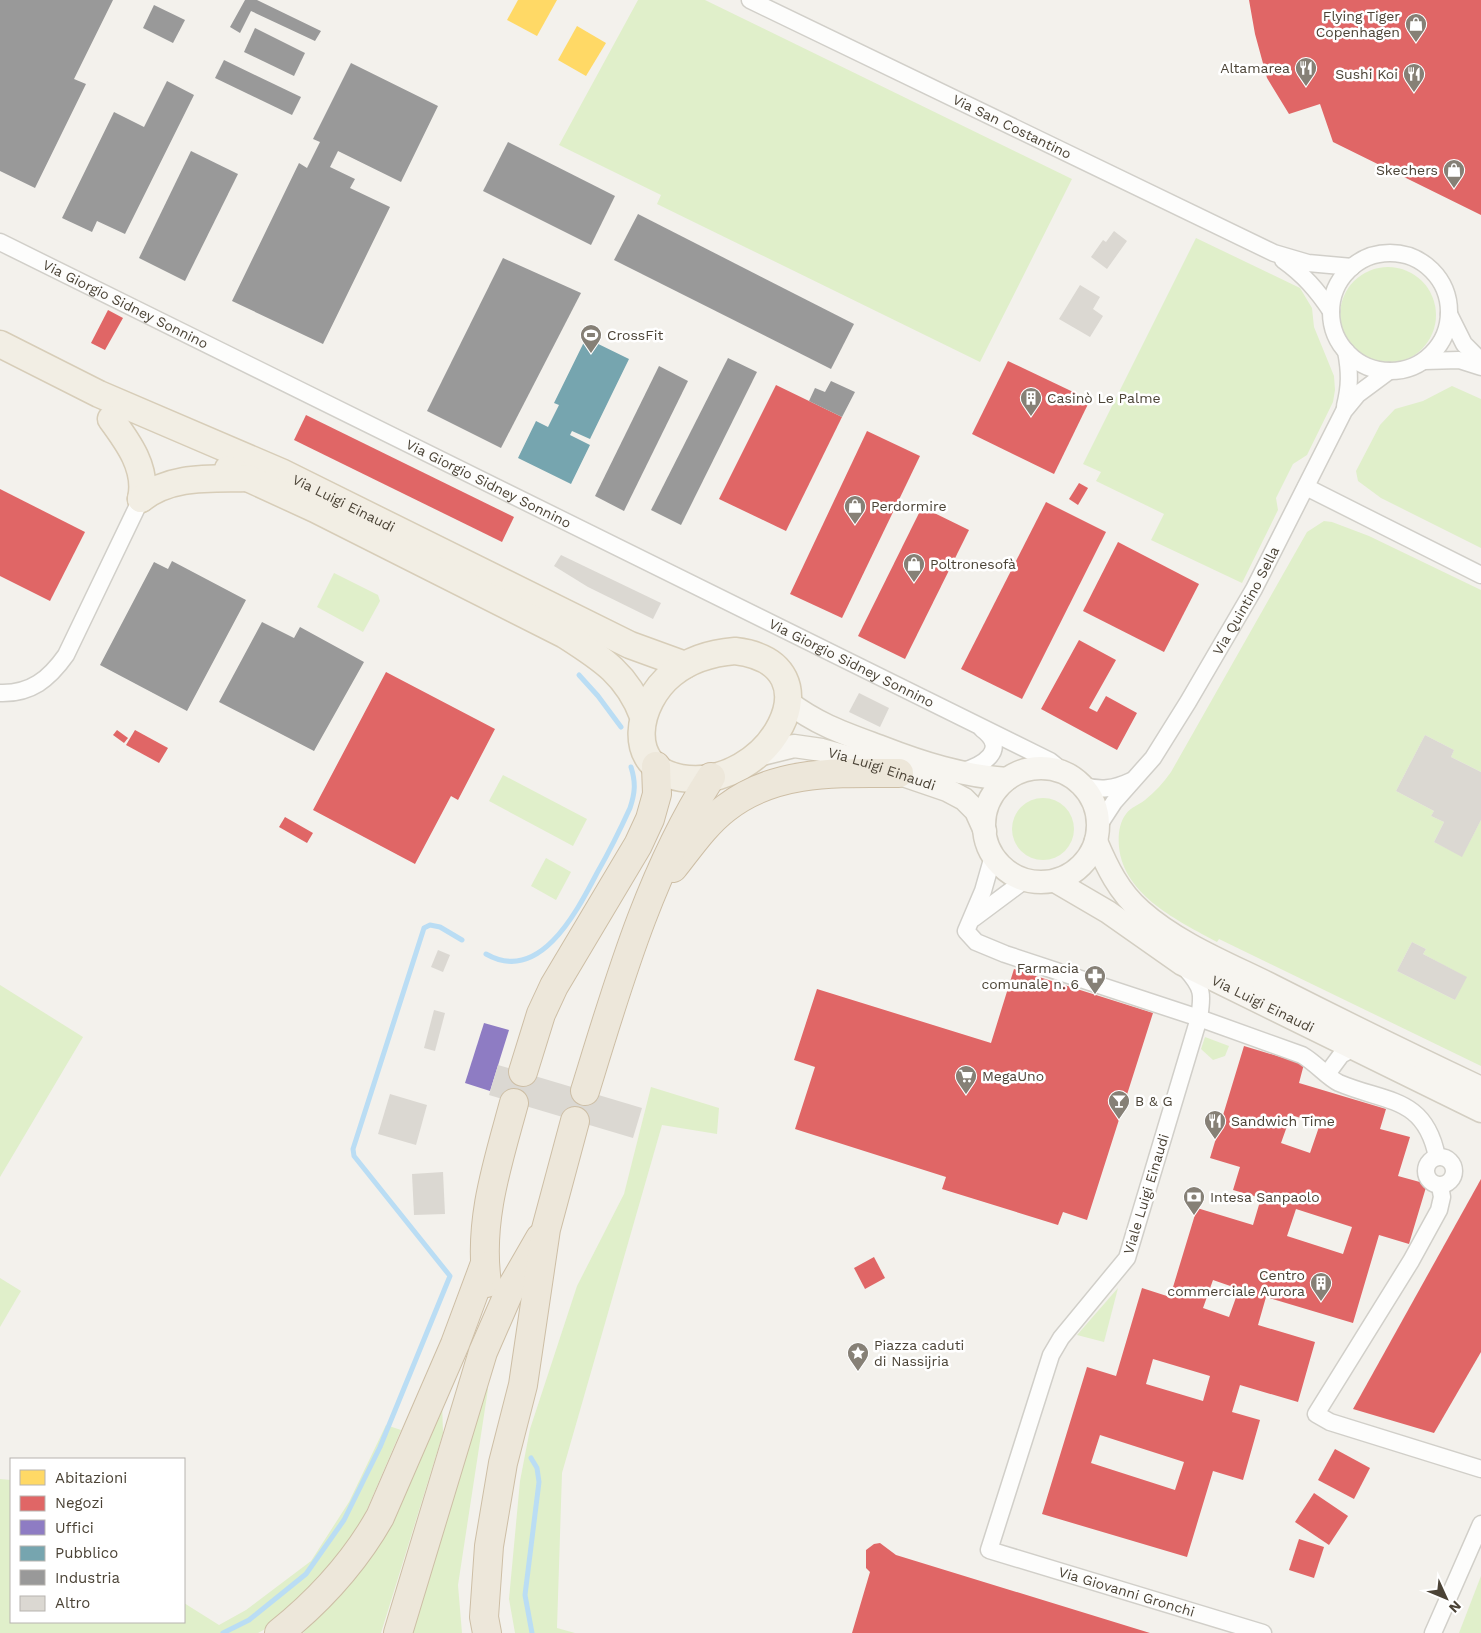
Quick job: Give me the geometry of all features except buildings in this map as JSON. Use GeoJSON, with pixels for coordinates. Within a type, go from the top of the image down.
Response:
{"type":"FeatureCollection","features":[{"type":"Feature","properties":{"kind":"highway"},"geometry":{"type":"LineString","coordinates":[[523,1072],[541,1014],[554,986],[638,845],[650,819],[657,794],[656,766]]}},
{"type":"Feature","properties":{"kind":"highway"},"geometry":{"type":"LineString","coordinates":[[653,893],[702,832],[725,808],[750,792],[774,782],[804,775],[899,773]]}},
{"type":"Feature","properties":{"kind":"highway"},"geometry":{"type":"LineString","coordinates":[[584,1091],[618,982],[653,893],[679,831],[712,778]]}},
{"type":"Feature","properties":{"kind":"highway"},"geometry":{"type":"LineString","coordinates":[[483,1352],[488,1308],[484,1266],[488,1199],[514,1102]]}},
{"type":"Feature","properties":{"kind":"highway"},"geometry":{"type":"LineString","coordinates":[[487,1633],[484,1617],[489,1546],[503,1463],[523,1385],[546,1228],[575,1121]]}},
{"type":"Feature","properties":{"kind":"highway"},"geometry":{"type":"LineString","coordinates":[[398,1633],[483,1352],[510,1290],[546,1228]]}},
{"type":"Feature","properties":{"kind":"highway"},"geometry":{"type":"LineString","coordinates":[[279,1633],[300,1616],[344,1571],[364,1545],[376,1524],[394,1488],[455,1344],[484,1266]]}},
{"type":"Feature","properties":{"kind":"main road","name":"Via Luigi Einaudi"},"geometry":{"type":"LineString","coordinates":[[0,344],[99,394],[281,472],[630,645],[685,665]]}},
{"type":"Feature","properties":{"kind":"main road","name":"Via Luigi Einaudi"},"geometry":{"type":"LineString","coordinates":[[0,362],[112,419],[251,478],[565,635],[600,657],[619,674],[635,695],[643,716]]}},
{"type":"Feature","properties":{"kind":"main road"},"geometry":{"type":"LineString","coordinates":[[112,419],[130,447],[142,473],[143,491],[141,499]]}},
{"type":"Feature","properties":{"kind":"main road"},"geometry":{"type":"LineString","coordinates":[[141,499],[154,489],[179,481],[251,478]]}},
{"type":"Feature","properties":{"kind":"main road","name":"Via Luigi Einaudi"},"geometry":{"type":"LineString","coordinates":[[735,651],[762,657],[773,665],[781,675],[787,688],[788,702],[780,728],[758,755],[744,765],[712,778],[679,777],[667,773],[656,766],[647,755],[642,742],[640,729],[643,716],[648,702],[659,688],[685,665],[717,653],[735,651]]}},
{"type":"Feature","properties":{"kind":"main road","name":"Via Luigi Einaudi"},"geometry":{"type":"LineString","coordinates":[[788,702],[808,717],[826,727],[958,773],[1007,779],[1035,768],[1073,779],[1095,805],[1098,833],[1107,869],[1140,910],[1161,926],[1227,963],[1481,1088]]}},
{"type":"Feature","properties":{"kind":"main road","name":"Via Luigi Einaudi"},"geometry":{"type":"LineString","coordinates":[[758,755],[794,746],[822,750],[899,773],[964,798],[976,811],[993,856],[1007,871],[1025,880],[1055,881],[1108,912],[1182,964],[1481,1111]]}},
{"type":"Feature","properties":{"kind":"main road","name":"Via Luigi Einaudi"},"geometry":{"type":"LineString","coordinates":[[984,831],[984,821],[989,802],[1007,779]]}},
{"type":"Feature","properties":{"kind":"main road"},"geometry":{"type":"LineString","coordinates":[[1055,881],[1081,867],[1093,850],[1098,833]]}},
{"type":"Feature","properties":{"kind":"street","name":"Via San Costantino"},"geometry":{"type":"LineString","coordinates":[[750,0],[1274,253],[1301,272],[1317,289],[1331,310]]}},
{"type":"Feature","properties":{"kind":"street","name":"Via Giorgio Sidney Sonnino"},"geometry":{"type":"LineString","coordinates":[[0,242],[1050,760],[1073,779]]}},
{"type":"Feature","properties":{"kind":"street","name":"Via San Costantino"},"geometry":{"type":"LineString","coordinates":[[1274,253],[1308,263],[1352,267]]}},
{"type":"Feature","properties":{"kind":"street","name":"Via San Costantino"},"geometry":{"type":"LineString","coordinates":[[1481,361],[1464,344],[1449,314],[1447,297],[1442,284],[1424,263],[1411,256],[1397,253],[1375,255],[1352,267],[1335,291],[1331,310],[1336,336],[1346,351],[1365,366],[1389,371],[1407,368],[1424,361],[1459,360],[1481,366]]}},
{"type":"Feature","properties":{"kind":"street","name":"Via San Costantino"},"geometry":{"type":"LineString","coordinates":[[1424,361],[1442,340],[1449,314]]}},
{"type":"Feature","properties":{"kind":"street","name":"Via Quintino Sella"},"geometry":{"type":"LineString","coordinates":[[1098,833],[1114,802],[1153,758],[1254,589],[1344,411],[1350,388],[1350,372],[1346,351]]}},
{"type":"Feature","properties":{"kind":"street","name":"Via Quintino Sella"},"geometry":{"type":"LineString","coordinates":[[1344,411],[1358,394],[1389,371]]}},
{"type":"Feature","properties":{"kind":"street"},"geometry":{"type":"LineString","coordinates":[[1306,487],[1481,575]]}},
{"type":"Feature","properties":{"kind":"street"},"geometry":{"type":"LineString","coordinates":[[0,693],[15,694],[35,687],[49,678],[58,667],[66,655],[141,499]]}},
{"type":"Feature","properties":{"kind":"street","name":"Via Giorgio Sidney Sonnino"},"geometry":{"type":"LineString","coordinates":[[958,773],[978,766],[990,755],[994,747],[994,741],[990,734],[978,726]]}},
{"type":"Feature","properties":{"kind":"street","name":"Via Quintino Sella"},"geometry":{"type":"LineString","coordinates":[[1073,779],[1094,789],[1105,790],[1117,788],[1133,780]]}},
{"type":"Feature","properties":{"kind":"street"},"geometry":{"type":"LineString","coordinates":[[993,856],[983,891],[966,931],[976,942],[1302,1055],[1341,1083],[1387,1098],[1413,1112],[1430,1131],[1437,1157],[1429,1161],[1426,1175],[1431,1183],[1440,1186],[1442,1197],[1439,1210],[1411,1261],[1316,1414],[1330,1422],[1481,1468]]}},
{"type":"Feature","properties":{"kind":"street"},"geometry":{"type":"LineString","coordinates":[[970,922],[1025,880]]}},
{"type":"Feature","properties":{"kind":"street","name":"Viale Luigi Einaudi"},"geometry":{"type":"LineString","coordinates":[[989,1550],[1051,1355],[1061,1338],[1127,1258],[1199,1018],[1202,998],[1200,987],[1182,964]]}},
{"type":"Feature","properties":{"kind":"street"},"geometry":{"type":"LineString","coordinates":[[1327,1074],[1341,1055],[1352,1049]]}},
{"type":"Feature","properties":{"kind":"street"},"geometry":{"type":"LineString","coordinates":[[1433,1633],[1481,1524]]}},
{"type":"Feature","properties":{"kind":"street","name":"Via Giovanni Gronchi"},"geometry":{"type":"LineString","coordinates":[[989,1550],[1264,1633]]}},
{"type":"Feature","properties":{"kind":"green space"},"geometry":{"type":"Polygon","coordinates":[[[638,0],[705,0],[1072,179],[980,362],[657,204],[661,195],[559,145],[638,0]]]}},
{"type":"Feature","properties":{"kind":"green space"},"geometry":{"type":"Polygon","coordinates":[[[1196,238],[1300,288],[1312,308],[1314,327],[1334,376],[1335,390],[1333,402],[1307,455],[1293,464],[1276,498],[1278,510],[1242,583],[1151,540],[1164,514],[1096,481],[1101,472],[1083,464],[1196,238]]]}},
{"type":"Feature","properties":{"kind":"green space"},"geometry":{"type":"Polygon","coordinates":[[[1388,267],[1406,271],[1422,281],[1432,297],[1436,315],[1432,333],[1422,349],[1406,359],[1388,363],[1370,359],[1354,349],[1344,333],[1340,315],[1344,297],[1354,281],[1370,271],[1388,267]]]}},
{"type":"Feature","properties":{"kind":"green space"},"geometry":{"type":"Polygon","coordinates":[[[1452,386],[1481,399],[1481,548],[1381,498],[1358,481],[1356,471],[1380,425],[1395,409],[1423,401],[1452,386]]]}},
{"type":"Feature","properties":{"kind":"green space"},"geometry":{"type":"Polygon","coordinates":[[[1324,521],[1332,522],[1369,536],[1481,590],[1481,772],[1451,757],[1454,750],[1425,735],[1396,791],[1434,811],[1431,816],[1444,822],[1434,842],[1462,856],[1481,820],[1481,1066],[1219,939],[1217,942],[1186,925],[1171,916],[1142,893],[1131,880],[1123,864],[1119,838],[1120,825],[1126,814],[1152,794],[1171,772],[1307,532],[1324,521]],[[1412,942],[1397,971],[1455,1000],[1466,977],[1423,954],[1426,949],[1412,942]]]}},
{"type":"Feature","properties":{"kind":"green space"},"geometry":{"type":"Polygon","coordinates":[[[334,573],[378,595],[380,601],[363,632],[317,607],[334,573]]]}},
{"type":"Feature","properties":{"kind":"green space"},"geometry":{"type":"Polygon","coordinates":[[[503,775],[587,819],[573,846],[489,801],[503,775]]]}},
{"type":"Feature","properties":{"kind":"green space"},"geometry":{"type":"Polygon","coordinates":[[[1043,798],[1055,801],[1065,807],[1071,817],[1074,829],[1071,841],[1065,851],[1055,857],[1043,860],[1031,857],[1021,851],[1015,841],[1012,829],[1015,817],[1021,807],[1031,801],[1043,798]]]}},
{"type":"Feature","properties":{"kind":"green space"},"geometry":{"type":"Polygon","coordinates":[[[546,858],[571,872],[556,900],[531,886],[546,858]]]}},
{"type":"Feature","properties":{"kind":"green space"},"geometry":{"type":"Polygon","coordinates":[[[0,985],[83,1037],[0,1177],[0,985]]]}},
{"type":"Feature","properties":{"kind":"green space"},"geometry":{"type":"Polygon","coordinates":[[[1205,1037],[1229,1046],[1225,1056],[1213,1060],[1201,1049],[1205,1037]]]}},
{"type":"Feature","properties":{"kind":"green space"},"geometry":{"type":"Polygon","coordinates":[[[651,1087],[719,1108],[717,1134],[662,1125],[562,1473],[557,1628],[575,1633],[515,1633],[509,1599],[520,1481],[530,1429],[577,1286],[624,1194],[651,1087]]]}},
{"type":"Feature","properties":{"kind":"green space"},"geometry":{"type":"Polygon","coordinates":[[[0,1278],[21,1291],[0,1327],[0,1278]]]}},
{"type":"Feature","properties":{"kind":"green space"},"geometry":{"type":"Polygon","coordinates":[[[1118,1288],[1104,1342],[1077,1335],[1118,1288]]]}},
{"type":"Feature","properties":{"kind":"green space"},"geometry":{"type":"Polygon","coordinates":[[[481,1381],[488,1389],[458,1585],[462,1633],[408,1633],[481,1381]]]}},
{"type":"Feature","properties":{"kind":"green space"},"geometry":{"type":"Polygon","coordinates":[[[442,1400],[443,1433],[381,1633],[303,1633],[353,1577],[442,1400]]]}},
{"type":"Feature","properties":{"kind":"green space"},"geometry":{"type":"Polygon","coordinates":[[[386,1425],[401,1430],[359,1528],[313,1587],[269,1627],[258,1633],[0,1633],[0,1479],[10,1480],[10,1623],[185,1623],[185,1604],[219,1625],[246,1610],[311,1561],[349,1502],[386,1425]]]}},
{"type":"Feature","properties":{"kind":"green space"},"geometry":{"type":"Polygon","coordinates":[[[1481,1576],[1481,1633],[1459,1633],[1481,1576]]]}},
{"type":"Feature","properties":{"kind":"waterway"},"geometry":{"type":"LineString","coordinates":[[579,675],[598,696],[621,727]]}},
{"type":"Feature","properties":{"kind":"waterway"},"geometry":{"type":"LineString","coordinates":[[486,954],[505,961],[523,960],[540,952],[567,924],[589,889],[630,808],[634,788],[631,767]]}},
{"type":"Feature","properties":{"kind":"waterway"},"geometry":{"type":"LineString","coordinates":[[223,1633],[249,1620],[306,1574],[344,1520],[380,1447],[450,1276],[354,1156],[353,1149],[424,928],[430,925],[440,927],[462,940]]}},
{"type":"Feature","properties":{"kind":"waterway"},"geometry":{"type":"LineString","coordinates":[[531,1458],[537,1468],[539,1482],[525,1595],[532,1633]]}},
{"type":"Feature","properties":{"kind":"place","name":"Flying Tiger Copenhagen"},"geometry":{"type":"Point","coordinates":[1416,43]}},
{"type":"Feature","properties":{"kind":"place","name":"Altamarea"},"geometry":{"type":"Point","coordinates":[1306,87]}},
{"type":"Feature","properties":{"kind":"place","name":"Sushi Koi"},"geometry":{"type":"Point","coordinates":[1414,93]}},
{"type":"Feature","properties":{"kind":"place","name":"Skechers"},"geometry":{"type":"Point","coordinates":[1454,189]}},
{"type":"Feature","properties":{"kind":"place","name":"CrossFit"},"geometry":{"type":"Point","coordinates":[591,354]}},
{"type":"Feature","properties":{"kind":"place","name":"Casinò Le Palme"},"geometry":{"type":"Point","coordinates":[1031,417]}},
{"type":"Feature","properties":{"kind":"place","name":"Perdormire"},"geometry":{"type":"Point","coordinates":[855,525]}},
{"type":"Feature","properties":{"kind":"place","name":"Poltronesofà"},"geometry":{"type":"Point","coordinates":[914,583]}},
{"type":"Feature","properties":{"kind":"place","name":"Farmacia comunale n. 6"},"geometry":{"type":"Point","coordinates":[1095,995]}},
{"type":"Feature","properties":{"kind":"place","name":"MegaUno"},"geometry":{"type":"Point","coordinates":[966,1095]}},
{"type":"Feature","properties":{"kind":"place","name":"B & G"},"geometry":{"type":"Point","coordinates":[1119,1120]}},
{"type":"Feature","properties":{"kind":"place","name":"Sandwich Time"},"geometry":{"type":"Point","coordinates":[1215,1140]}},
{"type":"Feature","properties":{"kind":"place","name":"Intesa Sanpaolo"},"geometry":{"type":"Point","coordinates":[1194,1216]}},
{"type":"Feature","properties":{"kind":"place","name":"Centro commerciale Aurora"},"geometry":{"type":"Point","coordinates":[1321,1302]}},
{"type":"Feature","properties":{"kind":"place","name":"Piazza caduti di Nassijria"},"geometry":{"type":"Point","coordinates":[858,1372]}}]}
